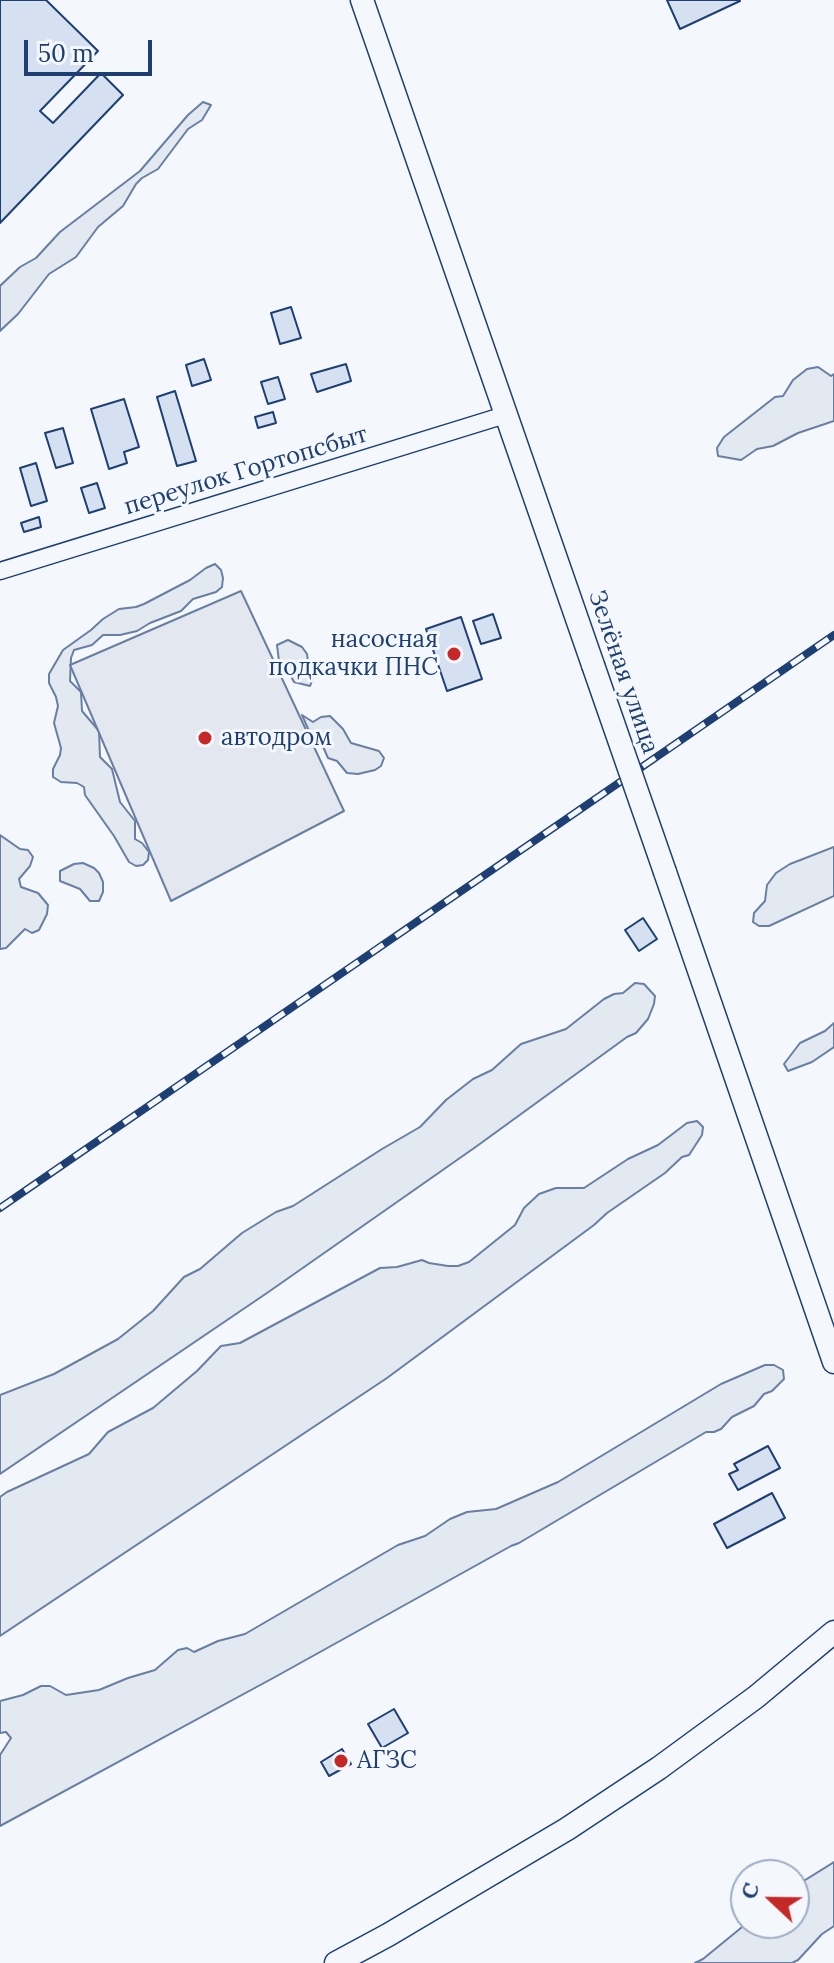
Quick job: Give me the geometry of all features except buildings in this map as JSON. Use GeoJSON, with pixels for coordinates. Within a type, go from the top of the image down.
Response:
{"type":"FeatureCollection","features":[{"type":"Feature","properties":{"kind":"street","name":"Зелёная улица"},"geometry":{"type":"LineString","coordinates":[[362,0],[834,1362]]}},
{"type":"Feature","properties":{"kind":"street","name":"переулок Гортопсбыт"},"geometry":{"type":"LineString","coordinates":[[0,571],[505,415]]}},
{"type":"Feature","properties":{"kind":"street"},"geometry":{"type":"LineString","coordinates":[[336,1963],[401,1928],[580,1820],[659,1768],[756,1697],[834,1632]]}},
{"type":"Feature","properties":{"kind":"shaded area"},"geometry":{"type":"Polygon","coordinates":[[[203,102],[211,105],[202,120],[188,129],[158,169],[136,184],[123,206],[98,227],[76,257],[49,274],[18,314],[0,331],[0,286],[20,267],[36,258],[60,232],[140,171],[203,102]]]}},
{"type":"Feature","properties":{"kind":"shaded area"},"geometry":{"type":"Polygon","coordinates":[[[818,367],[831,376],[834,374],[834,421],[798,433],[773,446],[757,449],[741,460],[718,456],[717,448],[724,437],[775,397],[783,396],[793,380],[807,369],[818,367]]]}},
{"type":"Feature","properties":{"kind":"shaded area"},"geometry":{"type":"Polygon","coordinates":[[[215,564],[223,578],[222,587],[216,592],[193,599],[181,611],[137,631],[103,635],[92,645],[74,650],[71,658],[70,681],[81,692],[82,711],[99,731],[100,757],[112,769],[120,802],[135,821],[135,839],[149,852],[148,860],[136,866],[129,862],[85,795],[84,787],[53,777],[61,748],[54,723],[58,706],[49,683],[49,674],[63,650],[103,619],[119,609],[144,604],[215,564]]]}},
{"type":"Feature","properties":{"kind":"shaded area","name":"автодром"},"geometry":{"type":"Polygon","coordinates":[[[241,591],[344,811],[171,901],[70,665],[241,591]]]}},
{"type":"Feature","properties":{"kind":"shaded area"},"geometry":{"type":"Polygon","coordinates":[[[288,640],[302,647],[307,654],[313,678],[310,686],[294,682],[279,661],[277,645],[288,640]]]}},
{"type":"Feature","properties":{"kind":"shaded area"},"geometry":{"type":"Polygon","coordinates":[[[302,715],[313,722],[330,716],[351,743],[379,751],[384,758],[381,766],[358,774],[347,773],[337,761],[328,758],[302,715]]]}},
{"type":"Feature","properties":{"kind":"shaded area"},"geometry":{"type":"Polygon","coordinates":[[[0,835],[20,849],[28,850],[33,857],[19,879],[21,887],[38,893],[48,905],[39,930],[32,933],[25,929],[6,948],[0,949],[0,835]]]}},
{"type":"Feature","properties":{"kind":"shaded area"},"geometry":{"type":"Polygon","coordinates":[[[834,847],[834,896],[769,926],[759,926],[753,922],[754,913],[765,901],[767,885],[776,873],[790,864],[834,847]]]}},
{"type":"Feature","properties":{"kind":"shaded area"},"geometry":{"type":"Polygon","coordinates":[[[83,863],[94,868],[103,882],[99,901],[90,901],[80,889],[60,881],[60,871],[83,863]]]}},
{"type":"Feature","properties":{"kind":"shaded area"},"geometry":{"type":"Polygon","coordinates":[[[635,983],[644,984],[655,996],[648,1019],[636,1033],[267,1293],[0,1474],[0,1395],[54,1374],[118,1339],[153,1311],[184,1277],[200,1269],[242,1233],[276,1212],[293,1206],[420,1127],[446,1100],[473,1079],[492,1070],[521,1044],[566,1029],[604,999],[623,993],[635,983]]]}},
{"type":"Feature","properties":{"kind":"shaded area"},"geometry":{"type":"Polygon","coordinates":[[[834,1023],[834,1047],[812,1062],[788,1071],[784,1064],[800,1043],[834,1023]]]}},
{"type":"Feature","properties":{"kind":"shaded area"},"geometry":{"type":"Polygon","coordinates":[[[697,1121],[703,1127],[702,1135],[689,1155],[682,1157],[665,1173],[387,1378],[0,1636],[0,1497],[89,1454],[108,1432],[153,1408],[221,1346],[240,1343],[380,1268],[422,1260],[448,1266],[469,1262],[515,1225],[524,1208],[539,1194],[556,1188],[584,1188],[628,1159],[658,1145],[687,1123],[697,1121]]]}},
{"type":"Feature","properties":{"kind":"shaded area"},"geometry":{"type":"Polygon","coordinates":[[[765,1365],[774,1365],[783,1370],[784,1379],[754,1406],[732,1417],[721,1429],[706,1432],[519,1543],[0,1826],[0,1755],[11,1738],[6,1732],[0,1733],[0,1701],[41,1686],[50,1686],[66,1695],[99,1690],[155,1670],[178,1650],[187,1648],[194,1652],[245,1634],[398,1545],[425,1536],[450,1519],[467,1512],[496,1509],[558,1482],[721,1384],[765,1365]]]}},
{"type":"Feature","properties":{"kind":"shaded area"},"geometry":{"type":"Polygon","coordinates":[[[834,1862],[834,1926],[822,1934],[798,1960],[792,1963],[695,1963],[730,1937],[810,1939],[810,1877],[834,1862]]]}},
{"type":"Feature","properties":{"kind":"railway"},"geometry":{"type":"LineString","coordinates":[[0,1208],[834,635]]}},
{"type":"Feature","properties":{"kind":"place","name":"насосная подкачки ПНС"},"geometry":{"type":"Point","coordinates":[454,654]}},
{"type":"Feature","properties":{"kind":"place","name":"автодром"},"geometry":{"type":"Point","coordinates":[205,738]}},
{"type":"Feature","properties":{"kind":"place","name":"АГЗС"},"geometry":{"type":"Point","coordinates":[341,1761]}}]}
